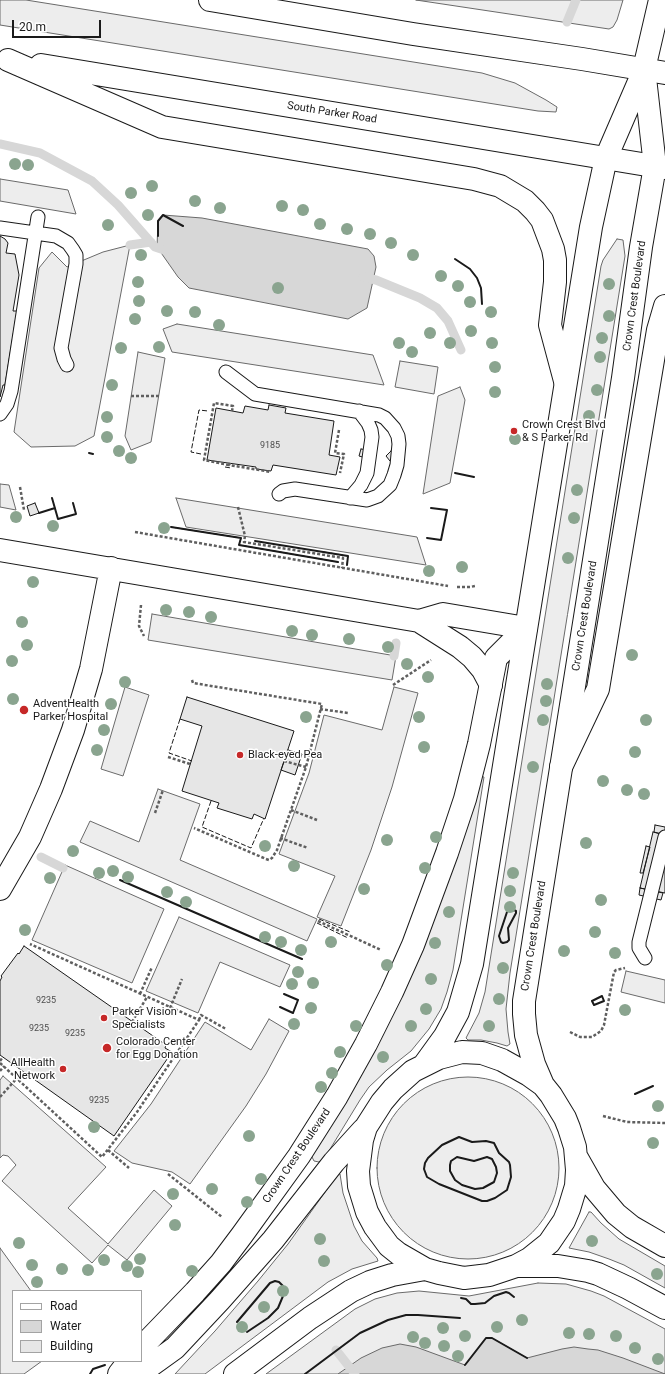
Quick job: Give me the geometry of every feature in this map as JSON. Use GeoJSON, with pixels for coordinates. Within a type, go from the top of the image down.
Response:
{"type":"FeatureCollection","features":[{"type":"Feature","properties":{"kind":"main road"},"geometry":{"type":"LineString","coordinates":[[210,0],[413,34],[655,71]]}},
{"type":"Feature","properties":{"kind":"main road"},"geometry":{"type":"LineString","coordinates":[[424,1066],[444,1038],[458,1012],[472,964],[565,380],[591,227],[606,158],[655,71],[660,0]]}},
{"type":"Feature","properties":{"kind":"main road"},"geometry":{"type":"LineString","coordinates":[[4,59],[162,127],[474,179],[500,186],[525,202],[535,211],[542,220],[553,249],[555,260],[555,282],[550,325],[565,380]]}},
{"type":"Feature","properties":{"kind":"main road","name":"South Parker Road"},"geometry":{"type":"LineString","coordinates":[[4,59],[660,167]]}},
{"type":"Feature","properties":{"kind":"main road","name":"Crown Crest Boulevard"},"geometry":{"type":"LineString","coordinates":[[543,1085],[534,1064],[526,1035],[524,1001],[623,378],[641,247],[660,167],[655,71]]}},
{"type":"Feature","properties":{"kind":"main road"},"geometry":{"type":"LineString","coordinates":[[561,767],[598,689],[658,330],[665,306]]}},
{"type":"Feature","properties":{"kind":"main road"},"geometry":{"type":"LineString","coordinates":[[0,550],[419,621],[472,656],[483,670],[491,685]]}},
{"type":"Feature","properties":{"kind":"main road"},"geometry":{"type":"LineString","coordinates":[[0,889],[30,837],[51,789],[73,730],[91,668],[111,568]]}},
{"type":"Feature","properties":{"kind":"main road"},"geometry":{"type":"LineString","coordinates":[[419,621],[443,614],[526,628]]}},
{"type":"Feature","properties":{"kind":"main road","name":"Crown Crest Boulevard"},"geometry":{"type":"LineString","coordinates":[[142,1347],[221,1263],[271,1196],[320,1124],[372,1034],[413,945],[465,799],[476,756],[496,658],[526,628]]}},
{"type":"Feature","properties":{"kind":"main road"},"geometry":{"type":"LineString","coordinates":[[139,1374],[174,1348],[274,1240],[334,1162],[366,1127],[382,1102],[393,1089],[413,1071],[451,1054],[482,1052],[502,1060],[515,1066],[543,1085],[551,1094],[565,1118],[573,1140],[576,1157],[576,1186],[570,1209],[564,1221],[549,1243],[529,1259],[516,1266],[489,1275],[464,1278],[425,1269],[398,1254],[389,1246],[375,1227],[367,1212],[359,1186],[358,1171],[360,1147],[366,1127]]}},
{"type":"Feature","properties":{"kind":"main road"},"geometry":{"type":"LineString","coordinates":[[576,1157],[594,1188],[616,1214],[632,1227],[665,1246]]}},
{"type":"Feature","properties":{"kind":"main road"},"geometry":{"type":"LineString","coordinates":[[516,1266],[558,1266],[588,1271],[628,1288],[665,1308]]}},
{"type":"Feature","properties":{"kind":"main road"},"geometry":{"type":"LineString","coordinates":[[234,1374],[310,1318],[351,1292],[370,1282],[409,1271],[425,1269]]}},
{"type":"Feature","properties":{"kind":"main road"},"geometry":{"type":"LineString","coordinates":[[119,1374],[128,1362]]}},
{"type":"Feature","properties":{"kind":"lane"},"geometry":{"type":"LineString","coordinates":[[0,414],[7,404],[11,391],[38,216]]}},
{"type":"Feature","properties":{"kind":"lane"},"geometry":{"type":"LineString","coordinates":[[0,228],[60,237],[70,246],[76,255],[76,264],[61,348],[67,365]]}},
{"type":"Feature","properties":{"kind":"lane"},"geometry":{"type":"LineString","coordinates":[[226,372],[255,394],[379,415],[390,422],[398,436],[398,454],[394,475],[384,491],[378,496],[367,500],[295,489],[283,491],[279,494]]}},
{"type":"Feature","properties":{"kind":"lane"},"geometry":{"type":"LineString","coordinates":[[350,498],[361,485],[367,473],[372,437],[368,423],[359,411]]}},
{"type":"Feature","properties":{"kind":"lane"},"geometry":{"type":"LineString","coordinates":[[645,958],[639,948],[639,942],[665,837]]}},
{"type":"Feature","properties":{"kind":"path"},"geometry":{"type":"LineString","coordinates":[[131,396],[158,396]]}},
{"type":"Feature","properties":{"kind":"path"},"geometry":{"type":"LineString","coordinates":[[232,411],[232,406],[214,403],[204,460],[276,473]]}},
{"type":"Feature","properties":{"kind":"path"},"geometry":{"type":"LineString","coordinates":[[340,425],[335,453],[344,454],[340,477]]}},
{"type":"Feature","properties":{"kind":"path"},"geometry":{"type":"LineString","coordinates":[[20,487],[24,510]]}},
{"type":"Feature","properties":{"kind":"path"},"geometry":{"type":"LineString","coordinates":[[238,507],[245,536],[244,542],[343,558],[342,568]]}},
{"type":"Feature","properties":{"kind":"path"},"geometry":{"type":"LineString","coordinates":[[135,532],[458,588],[470,588],[475,586]]}},
{"type":"Feature","properties":{"kind":"path"},"geometry":{"type":"LineString","coordinates":[[142,605],[138,626],[144,636]]}},
{"type":"Feature","properties":{"kind":"path"},"geometry":{"type":"LineString","coordinates":[[393,685],[434,658]]}},
{"type":"Feature","properties":{"kind":"path"},"geometry":{"type":"LineString","coordinates":[[192,680],[193,683],[322,704],[306,767],[272,858],[269,860],[194,828]]}},
{"type":"Feature","properties":{"kind":"path"},"geometry":{"type":"LineString","coordinates":[[320,709],[348,713]]}},
{"type":"Feature","properties":{"kind":"path"},"geometry":{"type":"LineString","coordinates":[[168,757],[190,764]]}},
{"type":"Feature","properties":{"kind":"path"},"geometry":{"type":"LineString","coordinates":[[284,761],[306,767]]}},
{"type":"Feature","properties":{"kind":"path"},"geometry":{"type":"LineString","coordinates":[[155,813],[163,790]]}},
{"type":"Feature","properties":{"kind":"path"},"geometry":{"type":"LineString","coordinates":[[291,810],[317,820]]}},
{"type":"Feature","properties":{"kind":"path"},"geometry":{"type":"LineString","coordinates":[[206,833],[208,829]]}},
{"type":"Feature","properties":{"kind":"path"},"geometry":{"type":"LineString","coordinates":[[280,838],[308,848]]}},
{"type":"Feature","properties":{"kind":"path"},"geometry":{"type":"LineString","coordinates":[[318,921],[382,950]]}},
{"type":"Feature","properties":{"kind":"path"},"geometry":{"type":"LineString","coordinates":[[30,944],[198,1020]]}},
{"type":"Feature","properties":{"kind":"path"},"geometry":{"type":"LineString","coordinates":[[140,994],[152,966]]}},
{"type":"Feature","properties":{"kind":"path"},"geometry":{"type":"LineString","coordinates":[[570,1032],[580,1036],[592,1037],[601,1031],[604,1026],[614,972],[616,970],[626,968]]}},
{"type":"Feature","properties":{"kind":"path"},"geometry":{"type":"LineString","coordinates":[[170,1008],[182,979]]}},
{"type":"Feature","properties":{"kind":"path"},"geometry":{"type":"LineString","coordinates":[[132,1022],[147,997]]}},
{"type":"Feature","properties":{"kind":"path"},"geometry":{"type":"LineString","coordinates":[[3,1057],[0,1062],[102,1157],[154,1089],[201,1015],[226,1029]]}},
{"type":"Feature","properties":{"kind":"path"},"geometry":{"type":"LineString","coordinates":[[0,1071],[4,1066]]}},
{"type":"Feature","properties":{"kind":"path"},"geometry":{"type":"LineString","coordinates":[[0,1097],[17,1078]]}},
{"type":"Feature","properties":{"kind":"path"},"geometry":{"type":"LineString","coordinates":[[603,1116],[627,1122],[665,1123]]}},
{"type":"Feature","properties":{"kind":"path"},"geometry":{"type":"LineString","coordinates":[[108,1150],[129,1168]]}},
{"type":"Feature","properties":{"kind":"path"},"geometry":{"type":"LineString","coordinates":[[168,1174],[223,1218]]}},
{"type":"Feature","properties":{"kind":"shaded area"},"geometry":{"type":"Polygon","coordinates":[[[0,0],[26,0],[482,73],[515,83],[557,107],[556,112],[538,111],[0,25],[0,0]]]}},
{"type":"Feature","properties":{"kind":"shaded area"},"geometry":{"type":"Polygon","coordinates":[[[416,0],[623,0],[617,20],[613,27],[609,29],[416,0]]]}},
{"type":"Feature","properties":{"kind":"shaded area"},"geometry":{"type":"Polygon","coordinates":[[[0,179],[68,190],[76,214],[0,201],[0,179]]]}},
{"type":"Feature","properties":{"kind":"shaded area"},"geometry":{"type":"Polygon","coordinates":[[[617,239],[623,240],[625,256],[510,973],[506,1009],[510,1044],[507,1046],[481,1040],[468,1040],[466,1038],[479,1013],[485,992],[601,266],[603,260],[617,239]]]}},
{"type":"Feature","properties":{"kind":"shaded area"},"geometry":{"type":"Polygon","coordinates":[[[130,245],[94,436],[75,446],[31,447],[14,432],[39,268],[52,252],[67,267],[103,252],[130,245]]]}},
{"type":"Feature","properties":{"kind":"shaded area"},"geometry":{"type":"Polygon","coordinates":[[[177,324],[373,355],[384,385],[172,352],[163,329],[177,324]]]}},
{"type":"Feature","properties":{"kind":"shaded area"},"geometry":{"type":"Polygon","coordinates":[[[138,352],[165,358],[151,442],[131,450],[125,436],[138,352]]]}},
{"type":"Feature","properties":{"kind":"shaded area"},"geometry":{"type":"Polygon","coordinates":[[[400,361],[438,367],[434,394],[395,387],[400,361]]]}},
{"type":"Feature","properties":{"kind":"shaded area"},"geometry":{"type":"Polygon","coordinates":[[[460,387],[465,400],[450,483],[423,494],[438,396],[460,387]]]}},
{"type":"Feature","properties":{"kind":"shaded area"},"geometry":{"type":"Polygon","coordinates":[[[0,484],[9,485],[16,510],[0,507],[0,484]]]}},
{"type":"Feature","properties":{"kind":"shaded area"},"geometry":{"type":"Polygon","coordinates":[[[176,498],[417,537],[426,565],[186,527],[176,498]]]}},
{"type":"Feature","properties":{"kind":"shaded area"},"geometry":{"type":"Polygon","coordinates":[[[152,614],[396,656],[392,680],[148,640],[152,614]]]}},
{"type":"Feature","properties":{"kind":"shaded area"},"geometry":{"type":"Polygon","coordinates":[[[125,687],[149,695],[123,776],[101,769],[125,687]]]}},
{"type":"Feature","properties":{"kind":"shaded area"},"geometry":{"type":"Polygon","coordinates":[[[394,687],[418,693],[392,787],[371,850],[341,926],[317,917],[335,876],[279,854],[309,773],[324,715],[382,730],[394,687]]]}},
{"type":"Feature","properties":{"kind":"shaded area"},"geometry":{"type":"Polygon","coordinates":[[[480,776],[484,777],[453,970],[441,1009],[429,1029],[411,1051],[369,1087],[324,1159],[319,1162],[314,1161],[311,1155],[480,776]]]}},
{"type":"Feature","properties":{"kind":"shaded area"},"geometry":{"type":"Polygon","coordinates":[[[158,789],[200,804],[180,860],[317,919],[307,941],[80,842],[90,821],[139,842],[158,789]]]}},
{"type":"Feature","properties":{"kind":"shaded area"},"geometry":{"type":"Polygon","coordinates":[[[65,865],[164,909],[132,983],[32,940],[65,865]]]}},
{"type":"Feature","properties":{"kind":"shaded area"},"geometry":{"type":"Polygon","coordinates":[[[179,917],[290,965],[280,987],[220,962],[198,1013],[146,991],[179,917]]]}},
{"type":"Feature","properties":{"kind":"shaded area"},"geometry":{"type":"Polygon","coordinates":[[[626,971],[665,980],[665,1003],[621,992],[626,971]]]}},
{"type":"Feature","properties":{"kind":"shaded area"},"geometry":{"type":"Polygon","coordinates":[[[269,1019],[289,1031],[266,1074],[246,1106],[190,1184],[172,1172],[132,1163],[114,1151],[151,1104],[205,1022],[251,1050],[269,1019]]]}},
{"type":"Feature","properties":{"kind":"shaded area"},"geometry":{"type":"Polygon","coordinates":[[[3,1076],[106,1167],[68,1208],[108,1244],[154,1190],[172,1206],[127,1260],[108,1245],[92,1263],[2,1181],[16,1165],[8,1156],[3,1155],[0,1158],[0,1080],[3,1076]]]}},
{"type":"Feature","properties":{"kind":"shaded area"},"geometry":{"type":"Polygon","coordinates":[[[459,1077],[477,1077],[503,1084],[519,1092],[538,1110],[544,1117],[552,1133],[559,1159],[559,1177],[552,1203],[544,1219],[526,1238],[519,1244],[494,1255],[477,1259],[459,1259],[433,1252],[417,1244],[392,1219],[384,1203],[379,1186],[377,1177],[377,1159],[384,1133],[392,1117],[417,1092],[433,1084],[450,1079],[459,1077]]]}},
{"type":"Feature","properties":{"kind":"shaded area"},"geometry":{"type":"Polygon","coordinates":[[[338,1174],[340,1174],[343,1193],[354,1226],[362,1241],[378,1261],[352,1269],[328,1282],[205,1374],[175,1374],[215,1331],[258,1281],[288,1244],[338,1174]]]}},
{"type":"Feature","properties":{"kind":"shaded area"},"geometry":{"type":"Polygon","coordinates":[[[589,1212],[591,1212],[619,1239],[665,1266],[665,1288],[624,1265],[589,1252],[569,1248],[589,1212]]]}},
{"type":"Feature","properties":{"kind":"shaded area"},"geometry":{"type":"Polygon","coordinates":[[[0,1248],[30,1290],[12,1290],[12,1362],[41,1362],[24,1374],[0,1374],[0,1248]]]}},
{"type":"Feature","properties":{"kind":"shaded area"},"geometry":{"type":"Polygon","coordinates":[[[538,1283],[566,1284],[591,1291],[604,1296],[665,1329],[665,1374],[266,1374],[355,1309],[375,1299],[397,1293],[419,1291],[469,1296],[538,1283]]]}},
{"type":"Feature","properties":{"kind":"water"},"geometry":{"type":"Polygon","coordinates":[[[163,215],[202,218],[368,249],[374,256],[376,267],[367,308],[348,319],[189,288],[178,277],[157,247],[158,221],[163,215]]]}},
{"type":"Feature","properties":{"kind":"water"},"geometry":{"type":"Polygon","coordinates":[[[486,1338],[492,1338],[527,1358],[574,1347],[598,1350],[665,1374],[338,1374],[361,1358],[382,1348],[400,1344],[416,1347],[465,1365],[486,1338]]]}},
{"type":"Feature","properties":{"kind":"building"},"geometry":{"type":"Polygon","coordinates":[[[0,236],[8,243],[6,253],[15,254],[19,275],[13,311],[17,311],[5,385],[3,385],[0,397],[0,236]]]}},
{"type":"Feature","properties":{"kind":"building"},"geometry":{"type":"Polygon","coordinates":[[[269,405],[286,408],[285,413],[334,421],[329,455],[340,457],[336,475],[273,465],[271,471],[256,469],[256,467],[207,460],[216,408],[243,413],[245,406],[268,410],[269,405]]]}},
{"type":"Feature","properties":{"kind":"building"},"geometry":{"type":"Polygon","coordinates":[[[361,449],[368,450],[366,458],[359,456],[361,449]]]}},
{"type":"Feature","properties":{"kind":"building"},"geometry":{"type":"Polygon","coordinates":[[[391,451],[396,457],[390,461],[386,456],[391,451]]]}},
{"type":"Feature","properties":{"kind":"building"},"geometry":{"type":"Polygon","coordinates":[[[35,503],[39,513],[30,516],[27,506],[35,503]]]}},
{"type":"Feature","properties":{"kind":"building","name":"Black-eyed Pea"},"geometry":{"type":"Polygon","coordinates":[[[187,697],[294,731],[265,819],[254,814],[252,819],[217,808],[219,803],[182,791],[202,726],[180,719],[187,697]]]}},
{"type":"Feature","properties":{"kind":"building"},"geometry":{"type":"Polygon","coordinates":[[[288,750],[302,754],[295,775],[281,770],[288,750]]]}},
{"type":"Feature","properties":{"kind":"building"},"geometry":{"type":"Polygon","coordinates":[[[655,825],[665,827],[665,835],[654,832],[655,825]]]}},
{"type":"Feature","properties":{"kind":"building"},"geometry":{"type":"Polygon","coordinates":[[[653,832],[665,835],[665,893],[640,888],[653,832]]]}},
{"type":"Feature","properties":{"kind":"building"},"geometry":{"type":"Polygon","coordinates":[[[646,846],[650,847],[643,873],[640,873],[646,846]]]}},
{"type":"Feature","properties":{"kind":"building"},"geometry":{"type":"Polygon","coordinates":[[[640,888],[663,893],[661,900],[639,895],[640,888]]]}},
{"type":"Feature","properties":{"kind":"building"},"geometry":{"type":"Polygon","coordinates":[[[24,946],[166,1045],[165,1048],[172,1052],[114,1136],[0,1055],[1,976],[24,946]]]}},
{"type":"Feature","properties":{"kind":"waterway"},"geometry":{"type":"LineString","coordinates":[[567,22],[576,0]]}},
{"type":"Feature","properties":{"kind":"waterway"},"geometry":{"type":"LineString","coordinates":[[0,144],[40,153],[92,181],[118,205],[155,247],[164,250],[168,248]]}},
{"type":"Feature","properties":{"kind":"waterway"},"geometry":{"type":"LineString","coordinates":[[130,245],[151,242]]}},
{"type":"Feature","properties":{"kind":"waterway"},"geometry":{"type":"LineString","coordinates":[[363,277],[376,280],[420,298],[437,308],[448,321],[461,350]]}},
{"type":"Feature","properties":{"kind":"waterway"},"geometry":{"type":"LineString","coordinates":[[394,656],[396,643]]}},
{"type":"Feature","properties":{"kind":"waterway"},"geometry":{"type":"LineString","coordinates":[[41,857],[63,868]]}},
{"type":"Feature","properties":{"kind":"waterway"},"geometry":{"type":"LineString","coordinates":[[336,1350],[355,1374]]}},
{"type":"Feature","properties":{"kind":"fence"},"geometry":{"type":"LineString","coordinates":[[201,454],[191,452],[199,410],[208,411]]}},
{"type":"Feature","properties":{"kind":"fence"},"geometry":{"type":"LineString","coordinates":[[225,467],[231,468]]}},
{"type":"Feature","properties":{"kind":"fence"},"geometry":{"type":"LineString","coordinates":[[171,527],[241,538],[239,545],[338,562]]}},
{"type":"Feature","properties":{"kind":"fence"},"geometry":{"type":"LineString","coordinates":[[324,552],[348,556],[347,565]]}},
{"type":"Feature","properties":{"kind":"fence"},"geometry":{"type":"LineString","coordinates":[[180,719],[169,753],[192,761]]}},
{"type":"Feature","properties":{"kind":"fence"},"geometry":{"type":"LineString","coordinates":[[211,801],[202,827],[251,848],[264,818]]}},
{"type":"Feature","properties":{"kind":"fence"},"geometry":{"type":"LineString","coordinates":[[319,919],[350,932]]}},
{"type":"Feature","properties":{"kind":"fence"},"geometry":{"type":"LineString","coordinates":[[317,923],[348,938]]}},
{"type":"Feature","properties":{"kind":"wall"},"geometry":{"type":"LineString","coordinates":[[158,236],[158,221],[163,215],[183,226]]}},
{"type":"Feature","properties":{"kind":"wall"},"geometry":{"type":"LineString","coordinates":[[455,259],[470,269],[477,278],[481,288],[482,304]]}},
{"type":"Feature","properties":{"kind":"wall"},"geometry":{"type":"LineString","coordinates":[[89,453],[93,454]]}},
{"type":"Feature","properties":{"kind":"wall"},"geometry":{"type":"LineString","coordinates":[[455,473],[474,477]]}},
{"type":"Feature","properties":{"kind":"wall"},"geometry":{"type":"LineString","coordinates":[[52,498],[58,519],[76,514],[73,503]]}},
{"type":"Feature","properties":{"kind":"wall"},"geometry":{"type":"LineString","coordinates":[[39,513],[55,508]]}},
{"type":"Feature","properties":{"kind":"wall"},"geometry":{"type":"LineString","coordinates":[[427,538],[441,540],[447,510],[431,508]]}},
{"type":"Feature","properties":{"kind":"wall"},"geometry":{"type":"LineString","coordinates":[[171,527],[241,538],[239,545],[338,562]]}},
{"type":"Feature","properties":{"kind":"wall"},"geometry":{"type":"LineString","coordinates":[[255,541],[348,556],[347,565]]}},
{"type":"Feature","properties":{"kind":"wall"},"geometry":{"type":"LineString","coordinates":[[120,880],[302,959]]}},
{"type":"Feature","properties":{"kind":"wall"},"geometry":{"type":"LineString","coordinates":[[509,910],[514,910],[516,913],[508,928],[509,940],[503,943],[501,942],[499,936],[509,910]]}},
{"type":"Feature","properties":{"kind":"wall"},"geometry":{"type":"LineString","coordinates":[[280,1007],[293,1013],[298,1000],[284,994]]}},
{"type":"Feature","properties":{"kind":"wall"},"geometry":{"type":"LineString","coordinates":[[602,996],[604,1001],[594,1005],[592,1001],[602,996]]}},
{"type":"Feature","properties":{"kind":"wall"},"geometry":{"type":"LineString","coordinates":[[635,1094],[653,1086]]}},
{"type":"Feature","properties":{"kind":"wall"},"geometry":{"type":"LineString","coordinates":[[459,1137],[472,1142],[486,1141],[494,1143],[499,1153],[509,1162],[510,1165],[511,1177],[507,1190],[495,1198],[482,1201],[439,1184],[427,1177],[424,1169],[428,1158],[442,1145],[459,1137]]}},
{"type":"Feature","properties":{"kind":"wall"},"geometry":{"type":"LineString","coordinates":[[457,1157],[474,1161],[487,1157],[492,1159],[497,1173],[494,1182],[483,1188],[475,1189],[462,1185],[455,1180],[450,1171],[451,1161],[457,1157]]}},
{"type":"Feature","properties":{"kind":"wall"},"geometry":{"type":"LineString","coordinates":[[237,1322],[270,1283],[275,1281],[279,1282],[284,1289],[278,1308],[268,1318],[247,1332]]}},
{"type":"Feature","properties":{"kind":"wall"},"geometry":{"type":"LineString","coordinates":[[461,1298],[466,1299],[471,1304],[475,1304],[485,1303],[494,1296],[506,1292],[514,1297]]}},
{"type":"Feature","properties":{"kind":"wall"},"geometry":{"type":"LineString","coordinates":[[305,1374],[360,1333],[388,1320],[406,1315],[460,1318]]}},
{"type":"Feature","properties":{"kind":"wall"},"geometry":{"type":"LineString","coordinates":[[465,1365],[486,1338],[492,1338],[527,1358]]}},
{"type":"Feature","properties":{"kind":"wall"},"geometry":{"type":"LineString","coordinates":[[90,1374],[93,1369],[105,1365]]}},
{"type":"Feature","properties":{"kind":"place","name":"Crown Crest Blvd & S Parker Rd"},"geometry":{"type":"Point","coordinates":[514,431]}},
{"type":"Feature","properties":{"kind":"place","name":"AdventHealth Parker Hospital"},"geometry":{"type":"Point","coordinates":[24,710]}},
{"type":"Feature","properties":{"kind":"place","name":"Black-eyed Pea"},"geometry":{"type":"Point","coordinates":[240,755]}},
{"type":"Feature","properties":{"kind":"place","name":"Parker Vision Specialists"},"geometry":{"type":"Point","coordinates":[104,1018]}},
{"type":"Feature","properties":{"kind":"place","name":"Colorado Center for Egg Donation"},"geometry":{"type":"Point","coordinates":[107,1048]}},
{"type":"Feature","properties":{"kind":"place","name":"AllHealth Network"},"geometry":{"type":"Point","coordinates":[63,1069]}}]}
